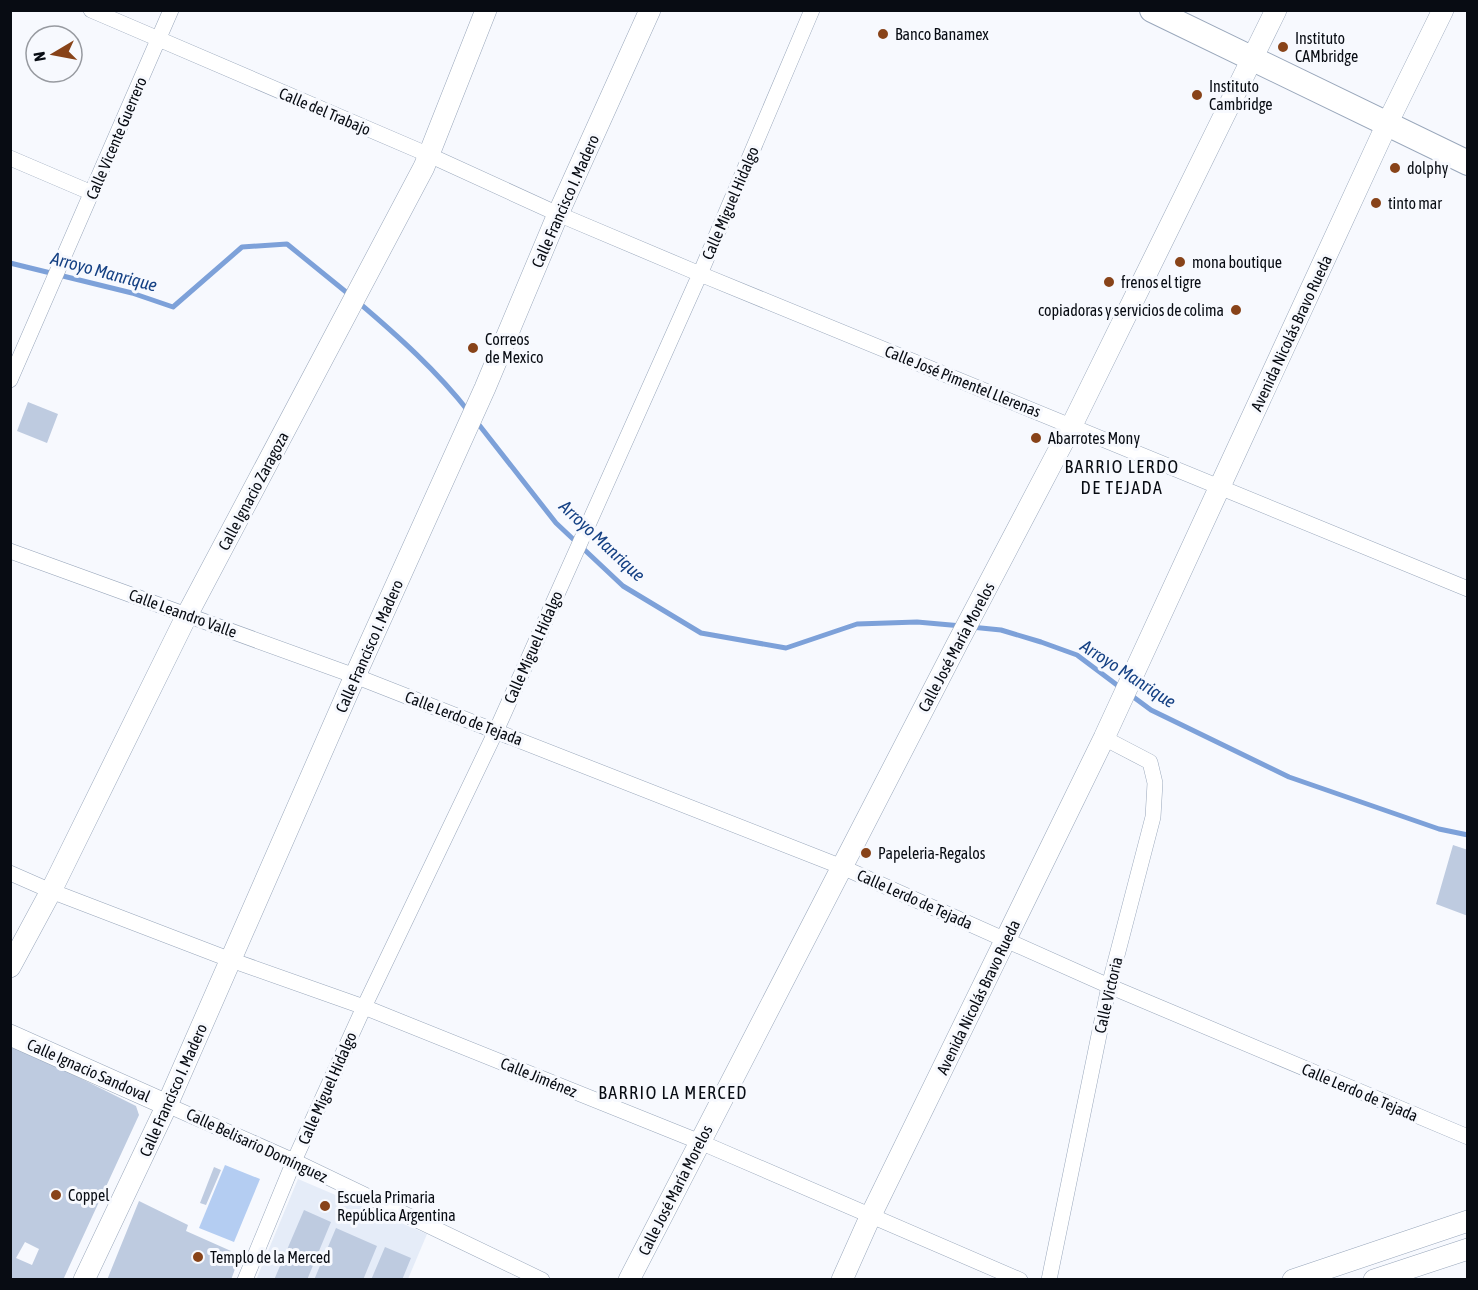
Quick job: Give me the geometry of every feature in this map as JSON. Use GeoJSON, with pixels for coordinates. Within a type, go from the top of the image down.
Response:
{"type":"FeatureCollection","features":[{"type":"Feature","properties":{"kind":"main road"},"geometry":{"type":"LineString","coordinates":[[1152,10],[1467,163]]}},
{"type":"Feature","properties":{"kind":"street","name":"Calle del Trabajo"},"geometry":{"type":"LineString","coordinates":[[91,10],[429,155],[558,214]]}},
{"type":"Feature","properties":{"kind":"street","name":"Calle Vicente Guerrero"},"geometry":{"type":"LineString","coordinates":[[10,380],[171,10]]}},
{"type":"Feature","properties":{"kind":"street","name":"Calle Ignacio Zaragoza"},"geometry":{"type":"LineString","coordinates":[[10,967],[51,891],[188,615],[429,155],[486,10]]}},
{"type":"Feature","properties":{"kind":"street","name":"Calle Francisco I. Madero"},"geometry":{"type":"LineString","coordinates":[[84,1280],[167,1105],[355,676],[485,388],[558,214],[650,10]]}},
{"type":"Feature","properties":{"kind":"street","name":"Calle Miguel Hidalgo"},"geometry":{"type":"LineString","coordinates":[[244,1280],[294,1161],[364,1007],[496,731],[700,274],[812,10]]}},
{"type":"Feature","properties":{"kind":"street","name":"Calle José María Morelos"},"geometry":{"type":"LineString","coordinates":[[629,1280],[1072,425],[1276,10]]}},
{"type":"Feature","properties":{"kind":"street","name":"Avenida Nicolás Bravo Rueda"},"geometry":{"type":"LineString","coordinates":[[842,1280],[871,1215],[1115,715],[1387,124],[1443,10]]}},
{"type":"Feature","properties":{"kind":"street"},"geometry":{"type":"LineString","coordinates":[[10,158],[92,193]]}},
{"type":"Feature","properties":{"kind":"street","name":"Calle José Pimentel Llerenas"},"geometry":{"type":"LineString","coordinates":[[558,214],[1467,589]]}},
{"type":"Feature","properties":{"kind":"street","name":"Calle Leandro Valle"},"geometry":{"type":"LineString","coordinates":[[10,551],[355,676]]}},
{"type":"Feature","properties":{"kind":"street","name":"Calle Lerdo de Tejada"},"geometry":{"type":"LineString","coordinates":[[355,676],[842,867],[1109,986],[1467,1137]]}},
{"type":"Feature","properties":{"kind":"street","name":"Calle Victoria"},"geometry":{"type":"LineString","coordinates":[[1049,1280],[1109,986],[1153,817],[1155,783],[1150,762],[1104,738]]}},
{"type":"Feature","properties":{"kind":"street","name":"Calle Jiménez"},"geometry":{"type":"LineString","coordinates":[[10,873],[231,960],[364,1007],[700,1142],[1020,1280]]}},
{"type":"Feature","properties":{"kind":"street","name":"Calle Ignacio Sandoval"},"geometry":{"type":"LineString","coordinates":[[10,1035],[167,1105]]}},
{"type":"Feature","properties":{"kind":"street","name":"Calle Belisario Domínguez"},"geometry":{"type":"LineString","coordinates":[[167,1105],[294,1161],[542,1280]]}},
{"type":"Feature","properties":{"kind":"street"},"geometry":{"type":"LineString","coordinates":[[1293,1280],[1467,1221]]}},
{"type":"Feature","properties":{"kind":"street"},"geometry":{"type":"LineString","coordinates":[[1374,1280],[1467,1249]]}},
{"type":"Feature","properties":{"kind":"shaded area"},"geometry":{"type":"Polygon","coordinates":[[[225,1165],[260,1179],[234,1242],[199,1228],[225,1165]]]}},
{"type":"Feature","properties":{"kind":"shaded area","name":"Escuela Primaria República Argentina"},"geometry":{"type":"Polygon","coordinates":[[[298,1179],[427,1234],[408,1279],[256,1280],[298,1179]]]}},
{"type":"Feature","properties":{"kind":"building"},"geometry":{"type":"Polygon","coordinates":[[[28,402],[58,414],[47,443],[17,431],[28,402]]]}},
{"type":"Feature","properties":{"kind":"building"},"geometry":{"type":"Polygon","coordinates":[[[1453,845],[1468,850],[1468,916],[1436,904],[1453,845]]]}},
{"type":"Feature","properties":{"kind":"building"},"geometry":{"type":"Polygon","coordinates":[[[10,1043],[136,1106],[139,1115],[63,1280],[10,1280],[10,1043]],[[25,1242],[16,1258],[32,1265],[39,1249],[25,1242]]]}},
{"type":"Feature","properties":{"kind":"building"},"geometry":{"type":"Polygon","coordinates":[[[214,1167],[221,1170],[206,1205],[200,1203],[214,1167]]]}},
{"type":"Feature","properties":{"kind":"building"},"geometry":{"type":"Polygon","coordinates":[[[139,1201],[188,1225],[186,1231],[240,1255],[231,1280],[107,1280],[139,1201]]]}},
{"type":"Feature","properties":{"kind":"building"},"geometry":{"type":"Polygon","coordinates":[[[304,1210],[331,1222],[307,1280],[274,1280],[304,1210]]]}},
{"type":"Feature","properties":{"kind":"building"},"geometry":{"type":"Polygon","coordinates":[[[336,1228],[377,1246],[363,1280],[314,1280],[336,1228]]]}},
{"type":"Feature","properties":{"kind":"building"},"geometry":{"type":"Polygon","coordinates":[[[385,1247],[411,1258],[402,1280],[371,1280],[385,1247]]]}},
{"type":"Feature","properties":{"kind":"waterway","name":"Arroyo Manrique"},"geometry":{"type":"LineString","coordinates":[[10,263],[132,293],[173,307],[242,247],[287,244],[351,296]]}},
{"type":"Feature","properties":{"kind":"waterway","name":"Arroyo Manrique"},"geometry":{"type":"LineString","coordinates":[[358,302],[416,354],[469,412]]}},
{"type":"Feature","properties":{"kind":"waterway","name":"Arroyo Manrique"},"geometry":{"type":"LineString","coordinates":[[476,421],[556,523],[623,586],[701,633],[786,648],[857,624],[917,622],[962,626]]}},
{"type":"Feature","properties":{"kind":"waterway","name":"Arroyo Manrique"},"geometry":{"type":"LineString","coordinates":[[971,627],[1001,630],[1077,655],[1121,688]]}},
{"type":"Feature","properties":{"kind":"waterway","name":"Arroyo Manrique"},"geometry":{"type":"LineString","coordinates":[[1128,693],[1151,710],[1289,777],[1439,829],[1468,835]]}},
{"type":"Feature","properties":{"kind":"place","name":"Banco Banamex"},"geometry":{"type":"Point","coordinates":[883,34]}},
{"type":"Feature","properties":{"kind":"place","name":"Instituto CAMbridge"},"geometry":{"type":"Point","coordinates":[1283,47]}},
{"type":"Feature","properties":{"kind":"place","name":"Instituto Cambridge"},"geometry":{"type":"Point","coordinates":[1197,95]}},
{"type":"Feature","properties":{"kind":"place","name":"dolphy"},"geometry":{"type":"Point","coordinates":[1395,168]}},
{"type":"Feature","properties":{"kind":"place","name":"tinto mar"},"geometry":{"type":"Point","coordinates":[1376,203]}},
{"type":"Feature","properties":{"kind":"place","name":"mona boutique"},"geometry":{"type":"Point","coordinates":[1180,262]}},
{"type":"Feature","properties":{"kind":"place","name":"frenos el tigre"},"geometry":{"type":"Point","coordinates":[1109,282]}},
{"type":"Feature","properties":{"kind":"place","name":"copiadoras y servicios de colima"},"geometry":{"type":"Point","coordinates":[1236,310]}},
{"type":"Feature","properties":{"kind":"place","name":"Correos de Mexico"},"geometry":{"type":"Point","coordinates":[473,348]}},
{"type":"Feature","properties":{"kind":"place","name":"Abarrotes Mony"},"geometry":{"type":"Point","coordinates":[1036,438]}},
{"type":"Feature","properties":{"kind":"place","name":"Papeleria-Regalos"},"geometry":{"type":"Point","coordinates":[866,853]}},
{"type":"Feature","properties":{"kind":"place","name":"Coppel"},"geometry":{"type":"Point","coordinates":[56,1195]}},
{"type":"Feature","properties":{"kind":"place","name":"Escuela Primaria República Argentina"},"geometry":{"type":"Point","coordinates":[325,1206]}},
{"type":"Feature","properties":{"kind":"place","name":"Templo de la Merced"},"geometry":{"type":"Point","coordinates":[198,1257]}},
{"type":"Feature","properties":{"kind":"district","name":"BARRIO LERDO DE TEJADA"},"geometry":{"type":"Point","coordinates":[1122,477]}},
{"type":"Feature","properties":{"kind":"district","name":"BARRIO LA MERCED"},"geometry":{"type":"Point","coordinates":[673,1093]}}]}
